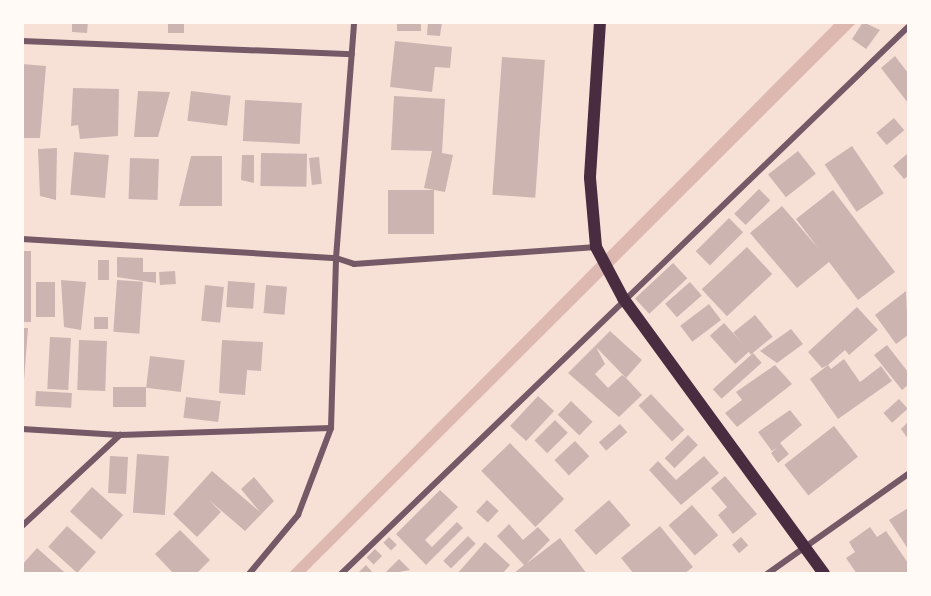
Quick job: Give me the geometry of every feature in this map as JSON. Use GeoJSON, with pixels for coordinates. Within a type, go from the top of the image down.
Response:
{"type":"FeatureCollection","features":[{"type":"Feature","properties":{"kind":"main road"},"geometry":{"type":"LineString","coordinates":[[600,22],[590,177],[597,250],[623,298],[824,573]]}},
{"type":"Feature","properties":{"kind":"street"},"geometry":{"type":"LineString","coordinates":[[249,573],[298,515],[331,428],[336,258],[354,22]]}},
{"type":"Feature","properties":{"kind":"street"},"geometry":{"type":"LineString","coordinates":[[341,573],[623,298],[909,27]]}},
{"type":"Feature","properties":{"kind":"street"},"geometry":{"type":"LineString","coordinates":[[22,41],[352,54]]}},
{"type":"Feature","properties":{"kind":"street"},"geometry":{"type":"LineString","coordinates":[[22,238],[336,258],[354,264],[597,250]]}},
{"type":"Feature","properties":{"kind":"street"},"geometry":{"type":"LineString","coordinates":[[22,429],[120,435],[331,428]]}},
{"type":"Feature","properties":{"kind":"street"},"geometry":{"type":"LineString","coordinates":[[22,526],[120,435]]}},
{"type":"Feature","properties":{"kind":"street"},"geometry":{"type":"LineString","coordinates":[[767,573],[909,474]]}},
{"type":"Feature","properties":{"kind":"shaded area"},"geometry":{"type":"Polygon","coordinates":[[[835,23],[856,23],[305,573],[288,574],[835,23]]]}},
{"type":"Feature","properties":{"kind":"building"},"geometry":{"type":"Polygon","coordinates":[[[72,22],[88,22],[87,33],[72,32],[72,22]]]}},
{"type":"Feature","properties":{"kind":"building"},"geometry":{"type":"Polygon","coordinates":[[[168,22],[184,22],[184,33],[168,33],[168,22]]]}},
{"type":"Feature","properties":{"kind":"building"},"geometry":{"type":"Polygon","coordinates":[[[397,22],[421,22],[421,31],[397,31],[397,22]]]}},
{"type":"Feature","properties":{"kind":"building"},"geometry":{"type":"Polygon","coordinates":[[[428,22],[442,22],[440,36],[427,35],[428,22]]]}},
{"type":"Feature","properties":{"kind":"building"},"geometry":{"type":"Polygon","coordinates":[[[863,22],[880,30],[866,49],[852,39],[863,22]]]}},
{"type":"Feature","properties":{"kind":"building"},"geometry":{"type":"Polygon","coordinates":[[[395,41],[452,47],[450,68],[435,67],[432,92],[390,87],[395,41]]]}},
{"type":"Feature","properties":{"kind":"building"},"geometry":{"type":"Polygon","coordinates":[[[895,56],[908,73],[908,103],[881,68],[895,56]]]}},
{"type":"Feature","properties":{"kind":"building"},"geometry":{"type":"Polygon","coordinates":[[[502,57],[545,60],[535,198],[492,195],[502,57]]]}},
{"type":"Feature","properties":{"kind":"building"},"geometry":{"type":"Polygon","coordinates":[[[22,64],[46,66],[40,138],[22,138],[22,64]]]}},
{"type":"Feature","properties":{"kind":"building"},"geometry":{"type":"Polygon","coordinates":[[[73,88],[119,89],[118,136],[80,139],[78,125],[71,126],[73,88]]]}},
{"type":"Feature","properties":{"kind":"building"},"geometry":{"type":"Polygon","coordinates":[[[138,91],[170,92],[158,137],[134,137],[138,91]]]}},
{"type":"Feature","properties":{"kind":"building"},"geometry":{"type":"Polygon","coordinates":[[[191,91],[231,96],[227,126],[187,121],[191,91]]]}},
{"type":"Feature","properties":{"kind":"building"},"geometry":{"type":"Polygon","coordinates":[[[394,96],[445,99],[442,153],[453,155],[445,192],[424,188],[432,151],[391,150],[394,96]]]}},
{"type":"Feature","properties":{"kind":"building"},"geometry":{"type":"Polygon","coordinates":[[[245,100],[302,103],[300,144],[243,141],[245,100]]]}},
{"type":"Feature","properties":{"kind":"building"},"geometry":{"type":"Polygon","coordinates":[[[894,118],[904,130],[887,145],[876,133],[894,118]]]}},
{"type":"Feature","properties":{"kind":"building"},"geometry":{"type":"Polygon","coordinates":[[[852,146],[884,193],[857,212],[825,164],[852,146]]]}},
{"type":"Feature","properties":{"kind":"building"},"geometry":{"type":"Polygon","coordinates":[[[57,148],[56,200],[40,196],[38,149],[57,148]]]}},
{"type":"Feature","properties":{"kind":"building"},"geometry":{"type":"Polygon","coordinates":[[[798,151],[816,174],[786,197],[768,174],[798,151]]]}},
{"type":"Feature","properties":{"kind":"building"},"geometry":{"type":"Polygon","coordinates":[[[74,152],[109,155],[105,198],[70,195],[74,152]]]}},
{"type":"Feature","properties":{"kind":"building"},"geometry":{"type":"Polygon","coordinates":[[[261,153],[307,154],[306,187],[260,186],[261,153]]]}},
{"type":"Feature","properties":{"kind":"building"},"geometry":{"type":"Polygon","coordinates":[[[908,153],[908,176],[904,179],[893,166],[908,153]]]}},
{"type":"Feature","properties":{"kind":"building"},"geometry":{"type":"Polygon","coordinates":[[[242,155],[254,155],[254,183],[241,180],[242,155]]]}},
{"type":"Feature","properties":{"kind":"building"},"geometry":{"type":"Polygon","coordinates":[[[191,156],[222,156],[222,206],[179,206],[191,156]]]}},
{"type":"Feature","properties":{"kind":"building"},"geometry":{"type":"Polygon","coordinates":[[[319,157],[322,184],[312,185],[309,158],[319,157]]]}},
{"type":"Feature","properties":{"kind":"building"},"geometry":{"type":"Polygon","coordinates":[[[130,158],[159,159],[158,200],[129,199],[130,158]]]}},
{"type":"Feature","properties":{"kind":"building"},"geometry":{"type":"Polygon","coordinates":[[[759,189],[770,200],[746,225],[734,214],[759,189]]]}},
{"type":"Feature","properties":{"kind":"building"},"geometry":{"type":"Polygon","coordinates":[[[388,190],[434,190],[434,234],[388,234],[388,190]]]}},
{"type":"Feature","properties":{"kind":"building"},"geometry":{"type":"Polygon","coordinates":[[[833,190],[895,272],[858,300],[829,262],[797,288],[750,233],[782,206],[818,248],[796,219],[833,190]]]}},
{"type":"Feature","properties":{"kind":"building"},"geometry":{"type":"Polygon","coordinates":[[[729,218],[743,232],[710,265],[696,251],[729,218]]]}},
{"type":"Feature","properties":{"kind":"building"},"geometry":{"type":"Polygon","coordinates":[[[747,247],[772,274],[727,316],[702,289],[747,247]]]}},
{"type":"Feature","properties":{"kind":"building"},"geometry":{"type":"Polygon","coordinates":[[[22,251],[31,251],[31,322],[22,322],[22,251]]]}},
{"type":"Feature","properties":{"kind":"building"},"geometry":{"type":"Polygon","coordinates":[[[117,257],[143,258],[143,272],[156,272],[156,283],[117,277],[117,257]]]}},
{"type":"Feature","properties":{"kind":"building"},"geometry":{"type":"Polygon","coordinates":[[[98,260],[109,260],[109,280],[98,280],[98,260]]]}},
{"type":"Feature","properties":{"kind":"building"},"geometry":{"type":"Polygon","coordinates":[[[673,263],[687,278],[649,314],[635,298],[673,263]]]}},
{"type":"Feature","properties":{"kind":"building"},"geometry":{"type":"Polygon","coordinates":[[[175,271],[176,284],[160,285],[159,272],[175,271]]]}},
{"type":"Feature","properties":{"kind":"building"},"geometry":{"type":"Polygon","coordinates":[[[61,280],[86,282],[81,330],[64,327],[61,280]]]}},
{"type":"Feature","properties":{"kind":"building"},"geometry":{"type":"Polygon","coordinates":[[[117,280],[143,282],[139,334],[113,332],[117,280]]]}},
{"type":"Feature","properties":{"kind":"building"},"geometry":{"type":"Polygon","coordinates":[[[228,281],[255,283],[253,309],[226,307],[228,281]]]}},
{"type":"Feature","properties":{"kind":"building"},"geometry":{"type":"Polygon","coordinates":[[[36,282],[55,282],[55,317],[36,317],[36,282]]]}},
{"type":"Feature","properties":{"kind":"building"},"geometry":{"type":"Polygon","coordinates":[[[690,282],[702,296],[677,317],[665,304],[690,282]]]}},
{"type":"Feature","properties":{"kind":"building"},"geometry":{"type":"Polygon","coordinates":[[[205,285],[224,287],[220,323],[201,321],[205,285]]]}},
{"type":"Feature","properties":{"kind":"building"},"geometry":{"type":"Polygon","coordinates":[[[266,285],[287,287],[284,315],[264,313],[266,285]]]}},
{"type":"Feature","properties":{"kind":"building"},"geometry":{"type":"Polygon","coordinates":[[[906,291],[908,335],[896,344],[875,315],[906,291]]]}},
{"type":"Feature","properties":{"kind":"building"},"geometry":{"type":"Polygon","coordinates":[[[709,304],[721,320],[692,342],[680,326],[709,304]]]}},
{"type":"Feature","properties":{"kind":"building"},"geometry":{"type":"Polygon","coordinates":[[[857,307],[878,330],[849,355],[845,350],[822,368],[808,352],[857,307]]]}},
{"type":"Feature","properties":{"kind":"building"},"geometry":{"type":"Polygon","coordinates":[[[755,315],[773,337],[751,354],[733,333],[755,315]]]}},
{"type":"Feature","properties":{"kind":"building"},"geometry":{"type":"Polygon","coordinates":[[[94,317],[108,317],[108,329],[94,329],[94,317]]]}},
{"type":"Feature","properties":{"kind":"building"},"geometry":{"type":"Polygon","coordinates":[[[724,323],[749,351],[735,364],[710,336],[724,323]]]}},
{"type":"Feature","properties":{"kind":"building"},"geometry":{"type":"Polygon","coordinates":[[[22,328],[28,328],[24,381],[22,381],[22,328]]]}},
{"type":"Feature","properties":{"kind":"building"},"geometry":{"type":"Polygon","coordinates":[[[791,329],[803,344],[777,363],[760,351],[791,329]]]}},
{"type":"Feature","properties":{"kind":"building"},"geometry":{"type":"Polygon","coordinates":[[[610,331],[642,360],[626,378],[642,395],[619,417],[568,373],[610,331]],[[596,347],[605,364],[595,374],[608,388],[622,375],[626,378],[596,347]]]}},
{"type":"Feature","properties":{"kind":"building"},"geometry":{"type":"Polygon","coordinates":[[[50,337],[71,338],[68,390],[47,389],[50,337]]]}},
{"type":"Feature","properties":{"kind":"building"},"geometry":{"type":"Polygon","coordinates":[[[79,340],[107,341],[105,391],[77,390],[79,340]]]}},
{"type":"Feature","properties":{"kind":"building"},"geometry":{"type":"Polygon","coordinates":[[[222,340],[263,342],[261,371],[247,370],[245,395],[219,393],[222,340]]]}},
{"type":"Feature","properties":{"kind":"building"},"geometry":{"type":"Polygon","coordinates":[[[887,345],[908,372],[908,385],[902,390],[874,355],[887,345]]]}},
{"type":"Feature","properties":{"kind":"building"},"geometry":{"type":"Polygon","coordinates":[[[753,353],[762,363],[722,399],[713,389],[753,353]]]}},
{"type":"Feature","properties":{"kind":"building"},"geometry":{"type":"Polygon","coordinates":[[[150,356],[185,360],[181,392],[146,388],[150,356]]]}},
{"type":"Feature","properties":{"kind":"building"},"geometry":{"type":"Polygon","coordinates":[[[844,359],[860,382],[881,366],[892,381],[838,419],[810,379],[828,365],[831,369],[844,359]]]}},
{"type":"Feature","properties":{"kind":"building"},"geometry":{"type":"Polygon","coordinates":[[[775,365],[792,384],[737,427],[725,413],[742,400],[736,392],[775,365]]]}},
{"type":"Feature","properties":{"kind":"building"},"geometry":{"type":"Polygon","coordinates":[[[113,387],[146,387],[146,407],[113,407],[113,387]]]}},
{"type":"Feature","properties":{"kind":"building"},"geometry":{"type":"Polygon","coordinates":[[[36,391],[72,393],[71,408],[35,406],[36,391]]]}},
{"type":"Feature","properties":{"kind":"building"},"geometry":{"type":"Polygon","coordinates":[[[651,394],[684,430],[672,441],[639,406],[651,394]]]}},
{"type":"Feature","properties":{"kind":"building"},"geometry":{"type":"Polygon","coordinates":[[[538,396],[554,411],[526,441],[510,426],[538,396]]]}},
{"type":"Feature","properties":{"kind":"building"},"geometry":{"type":"Polygon","coordinates":[[[186,397],[221,401],[218,422],[183,418],[186,397]]]}},
{"type":"Feature","properties":{"kind":"building"},"geometry":{"type":"Polygon","coordinates":[[[899,399],[908,409],[892,423],[883,413],[899,399]]]}},
{"type":"Feature","properties":{"kind":"building"},"geometry":{"type":"Polygon","coordinates":[[[571,401],[593,422],[579,436],[558,415],[571,401]]]}},
{"type":"Feature","properties":{"kind":"building"},"geometry":{"type":"Polygon","coordinates":[[[790,410],[802,425],[780,443],[789,454],[778,463],[771,453],[778,447],[772,451],[758,432],[790,410]]]}},
{"type":"Feature","properties":{"kind":"building"},"geometry":{"type":"Polygon","coordinates":[[[555,420],[568,433],[547,453],[534,441],[555,420]]]}},
{"type":"Feature","properties":{"kind":"building"},"geometry":{"type":"Polygon","coordinates":[[[908,422],[908,439],[901,429],[908,422]]]}},
{"type":"Feature","properties":{"kind":"building"},"geometry":{"type":"Polygon","coordinates":[[[620,424],[627,432],[606,451],[599,442],[620,424]]]}},
{"type":"Feature","properties":{"kind":"building"},"geometry":{"type":"Polygon","coordinates":[[[834,426],[858,457],[808,496],[784,465],[834,426]]]}},
{"type":"Feature","properties":{"kind":"building"},"geometry":{"type":"Polygon","coordinates":[[[688,435],[698,445],[675,468],[665,458],[688,435]]]}},
{"type":"Feature","properties":{"kind":"building"},"geometry":{"type":"Polygon","coordinates":[[[575,441],[589,456],[569,475],[555,460],[575,441]]]}},
{"type":"Feature","properties":{"kind":"building"},"geometry":{"type":"Polygon","coordinates":[[[510,443],[564,499],[535,527],[481,471],[510,443]]]}},
{"type":"Feature","properties":{"kind":"building"},"geometry":{"type":"Polygon","coordinates":[[[137,454],[169,456],[165,515],[133,513],[137,454]]]}},
{"type":"Feature","properties":{"kind":"building"},"geometry":{"type":"Polygon","coordinates":[[[110,456],[128,457],[126,494],[108,493],[110,456]]]}},
{"type":"Feature","properties":{"kind":"building"},"geometry":{"type":"Polygon","coordinates":[[[704,456],[719,473],[681,505],[649,470],[658,461],[676,480],[704,456]]]}},
{"type":"Feature","properties":{"kind":"building"},"geometry":{"type":"Polygon","coordinates":[[[212,471],[260,512],[241,489],[254,477],[274,501],[245,531],[209,500],[221,512],[197,537],[173,514],[212,471]]]}},
{"type":"Feature","properties":{"kind":"building"},"geometry":{"type":"Polygon","coordinates":[[[725,476],[757,514],[733,534],[718,515],[727,507],[711,488],[725,476]]]}},
{"type":"Feature","properties":{"kind":"building"},"geometry":{"type":"Polygon","coordinates":[[[92,487],[123,515],[101,540],[70,512],[92,487]]]}},
{"type":"Feature","properties":{"kind":"building"},"geometry":{"type":"Polygon","coordinates":[[[440,490],[458,507],[425,540],[432,547],[457,522],[463,528],[426,565],[396,534],[440,490]]]}},
{"type":"Feature","properties":{"kind":"building"},"geometry":{"type":"Polygon","coordinates":[[[487,500],[499,511],[488,523],[476,512],[487,500]]]}},
{"type":"Feature","properties":{"kind":"building"},"geometry":{"type":"Polygon","coordinates":[[[609,500],[631,525],[596,555],[574,530],[609,500]]]}},
{"type":"Feature","properties":{"kind":"building"},"geometry":{"type":"Polygon","coordinates":[[[692,505],[718,535],[695,556],[669,525],[692,505]]]}},
{"type":"Feature","properties":{"kind":"building"},"geometry":{"type":"Polygon","coordinates":[[[908,508],[908,549],[889,520],[908,508]]]}},
{"type":"Feature","properties":{"kind":"building"},"geometry":{"type":"Polygon","coordinates":[[[509,524],[523,540],[538,527],[550,540],[526,564],[560,538],[587,574],[513,574],[524,565],[497,536],[509,524]]]}},
{"type":"Feature","properties":{"kind":"building"},"geometry":{"type":"Polygon","coordinates":[[[67,526],[96,552],[77,573],[48,547],[67,526]]]}},
{"type":"Feature","properties":{"kind":"building"},"geometry":{"type":"Polygon","coordinates":[[[660,526],[693,567],[684,574],[634,574],[621,558],[660,526]]]}},
{"type":"Feature","properties":{"kind":"building"},"geometry":{"type":"Polygon","coordinates":[[[870,527],[877,537],[886,531],[908,563],[908,574],[857,574],[846,558],[855,552],[849,542],[870,527]]]}},
{"type":"Feature","properties":{"kind":"building"},"geometry":{"type":"Polygon","coordinates":[[[180,530],[210,560],[196,574],[174,574],[155,554],[180,530]]]}},
{"type":"Feature","properties":{"kind":"building"},"geometry":{"type":"Polygon","coordinates":[[[468,536],[476,544],[451,569],[443,561],[468,536]]]}},
{"type":"Feature","properties":{"kind":"building"},"geometry":{"type":"Polygon","coordinates":[[[389,537],[397,545],[391,550],[383,543],[389,537]]]}},
{"type":"Feature","properties":{"kind":"building"},"geometry":{"type":"Polygon","coordinates":[[[741,537],[748,545],[739,553],[732,545],[741,537]]]}},
{"type":"Feature","properties":{"kind":"building"},"geometry":{"type":"Polygon","coordinates":[[[485,542],[510,565],[502,574],[457,574],[485,542]]]}},
{"type":"Feature","properties":{"kind":"building"},"geometry":{"type":"Polygon","coordinates":[[[37,548],[64,572],[62,574],[22,574],[22,565],[37,548]]]}},
{"type":"Feature","properties":{"kind":"building"},"geometry":{"type":"Polygon","coordinates":[[[375,549],[382,556],[374,565],[367,557],[375,549]]]}},
{"type":"Feature","properties":{"kind":"building"},"geometry":{"type":"Polygon","coordinates":[[[399,559],[410,570],[388,574],[386,572],[399,559]]]}},
{"type":"Feature","properties":{"kind":"building"},"geometry":{"type":"Polygon","coordinates":[[[366,565],[374,574],[357,574],[366,565]]]}}]}
